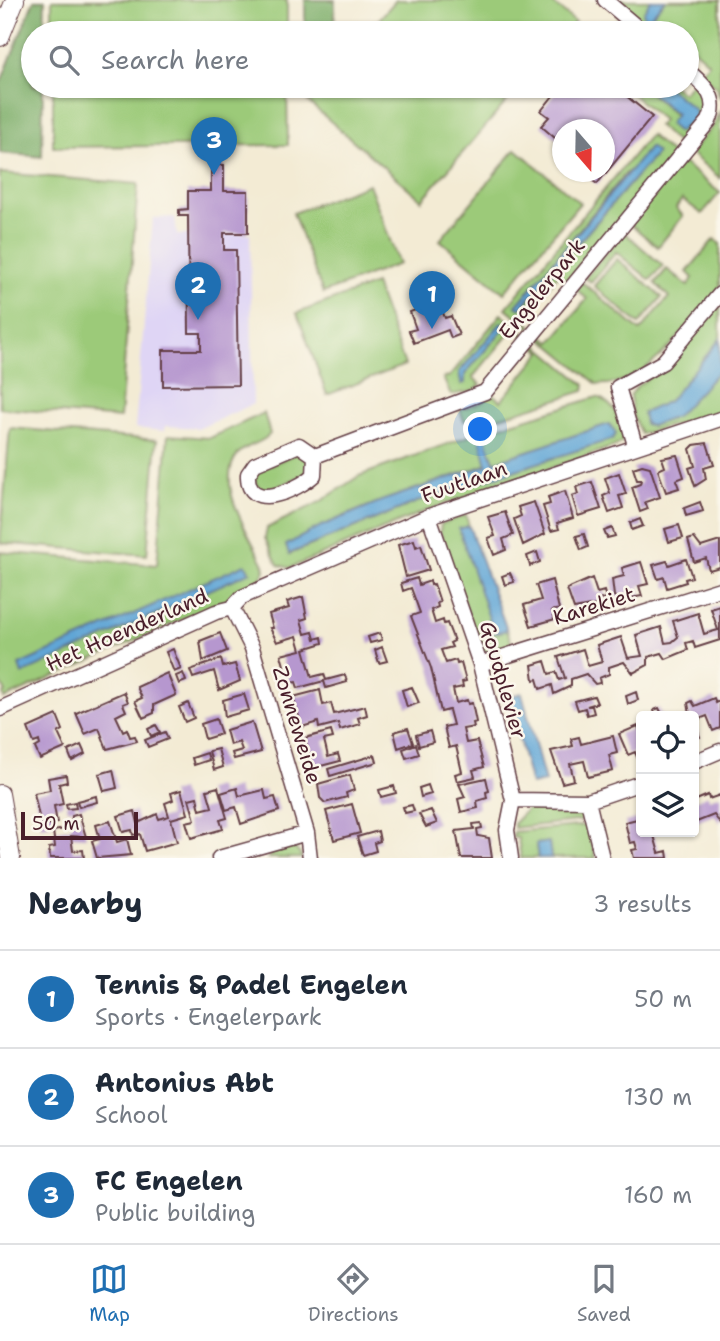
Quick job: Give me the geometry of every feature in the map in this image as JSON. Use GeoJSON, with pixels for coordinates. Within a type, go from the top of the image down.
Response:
{"type":"FeatureCollection","features":[{"type":"Feature","properties":{"kind":"street"},"geometry":{"type":"LineString","coordinates":[[0,37],[15,0]]}},
{"type":"Feature","properties":{"kind":"street"},"geometry":{"type":"LineString","coordinates":[[605,0],[630,21]]}},
{"type":"Feature","properties":{"kind":"street","name":"Engelerpark"},"geometry":{"type":"LineString","coordinates":[[315,456],[485,392],[709,121],[713,112],[713,100],[707,87],[699,80]]}},
{"type":"Feature","properties":{"kind":"street"},"geometry":{"type":"LineString","coordinates":[[635,445],[618,387],[663,362],[720,294]]}},
{"type":"Feature","properties":{"kind":"street","name":"Fuutlaan"},"geometry":{"type":"LineString","coordinates":[[232,608],[242,597],[429,516],[635,445],[720,419]]}},
{"type":"Feature","properties":{"kind":"street"},"geometry":{"type":"LineString","coordinates":[[292,446],[305,447],[315,456],[317,468],[308,480],[266,498],[258,496],[249,486],[248,474],[255,464],[292,446]]}},
{"type":"Feature","properties":{"kind":"street","name":"Goudplevier"},"geometry":{"type":"LineString","coordinates":[[429,516],[480,664],[513,800],[507,830],[511,858]]}},
{"type":"Feature","properties":{"kind":"street","name":"Karekiet"},"geometry":{"type":"LineString","coordinates":[[480,664],[720,589]]}},
{"type":"Feature","properties":{"kind":"street","name":"Het Hoenderland"},"geometry":{"type":"LineString","coordinates":[[0,709],[232,608]]}},
{"type":"Feature","properties":{"kind":"street","name":"Zonneweide"},"geometry":{"type":"LineString","coordinates":[[232,608],[252,648],[307,833],[310,858]]}},
{"type":"Feature","properties":{"kind":"street"},"geometry":{"type":"LineString","coordinates":[[699,760],[720,751]]}},
{"type":"Feature","properties":{"kind":"street"},"geometry":{"type":"LineString","coordinates":[[513,800],[588,801],[636,785]]}},
{"type":"Feature","properties":{"kind":"street"},"geometry":{"type":"LineString","coordinates":[[0,794],[11,858]]}},
{"type":"Feature","properties":{"kind":"street"},"geometry":{"type":"LineString","coordinates":[[588,801],[602,858]]}},
{"type":"Feature","properties":{"kind":"street"},"geometry":{"type":"LineString","coordinates":[[219,858],[258,853],[307,833]]}},
{"type":"Feature","properties":{"kind":"shaded area"},"geometry":{"type":"Polygon","coordinates":[[[175,217],[177,235],[250,234],[253,404],[200,428],[165,426],[164,431],[135,428],[153,218],[175,217]]]}},
{"type":"Feature","properties":{"kind":"green space"},"geometry":{"type":"Polygon","coordinates":[[[34,0],[45,0],[44,21],[26,21],[34,0]]]}},
{"type":"Feature","properties":{"kind":"green space"},"geometry":{"type":"Polygon","coordinates":[[[52,0],[287,0],[287,21],[52,21],[52,0]]]}},
{"type":"Feature","properties":{"kind":"green space"},"geometry":{"type":"Polygon","coordinates":[[[305,0],[335,0],[334,21],[305,21],[305,0]]]}},
{"type":"Feature","properties":{"kind":"green space"},"geometry":{"type":"Polygon","coordinates":[[[396,0],[549,0],[574,21],[378,21],[396,0]]]}},
{"type":"Feature","properties":{"kind":"green space"},"geometry":{"type":"Polygon","coordinates":[[[614,0],[650,0],[649,19],[665,0],[720,0],[720,98],[716,87],[700,74],[709,63],[699,54],[699,21],[639,21],[614,0]]]}},
{"type":"Feature","properties":{"kind":"green space"},"geometry":{"type":"Polygon","coordinates":[[[21,32],[21,98],[43,98],[42,157],[0,153],[0,84],[21,32]]]}},
{"type":"Feature","properties":{"kind":"green space"},"geometry":{"type":"Polygon","coordinates":[[[699,89],[707,110],[681,146],[658,126],[663,120],[636,98],[656,98],[676,116],[695,110],[680,98],[699,98],[699,89]]]}},
{"type":"Feature","properties":{"kind":"green space"},"geometry":{"type":"Polygon","coordinates":[[[53,98],[287,98],[288,145],[53,147],[53,98]]]}},
{"type":"Feature","properties":{"kind":"green space"},"geometry":{"type":"Polygon","coordinates":[[[312,98],[510,98],[422,200],[308,102],[312,98]]]}},
{"type":"Feature","properties":{"kind":"green space"},"geometry":{"type":"Polygon","coordinates":[[[720,110],[720,178],[690,153],[714,125],[720,110]]]}},
{"type":"Feature","properties":{"kind":"green space"},"geometry":{"type":"Polygon","coordinates":[[[650,135],[673,155],[567,282],[558,275],[522,318],[532,326],[530,328],[506,308],[611,182],[615,182],[615,177],[650,135]],[[657,153],[626,173],[516,306],[521,309],[657,153]]]}},
{"type":"Feature","properties":{"kind":"green space"},"geometry":{"type":"Polygon","coordinates":[[[516,149],[580,203],[504,293],[440,240],[516,149]]]}},
{"type":"Feature","properties":{"kind":"green space"},"geometry":{"type":"Polygon","coordinates":[[[682,162],[720,193],[702,214],[682,199],[676,208],[683,216],[658,247],[630,224],[682,162]]]}},
{"type":"Feature","properties":{"kind":"green space"},"geometry":{"type":"Polygon","coordinates":[[[0,173],[138,184],[120,418],[0,408],[0,173]]]}},
{"type":"Feature","properties":{"kind":"green space"},"geometry":{"type":"Polygon","coordinates":[[[369,184],[399,264],[323,293],[293,213],[369,184]]]}},
{"type":"Feature","properties":{"kind":"green space"},"geometry":{"type":"Polygon","coordinates":[[[624,232],[663,266],[650,280],[616,252],[591,282],[585,278],[624,232]]]}},
{"type":"Feature","properties":{"kind":"green space"},"geometry":{"type":"Polygon","coordinates":[[[714,239],[720,244],[720,287],[667,350],[633,376],[615,383],[597,384],[539,336],[541,334],[551,342],[587,299],[576,289],[582,282],[640,331],[669,297],[655,283],[667,269],[688,286],[693,278],[687,272],[714,239]]]}},
{"type":"Feature","properties":{"kind":"green space"},"geometry":{"type":"Polygon","coordinates":[[[617,259],[662,297],[639,324],[594,286],[617,259]]]}},
{"type":"Feature","properties":{"kind":"green space"},"geometry":{"type":"Polygon","coordinates":[[[375,284],[405,365],[327,395],[297,313],[375,284]]]}},
{"type":"Feature","properties":{"kind":"green space"},"geometry":{"type":"Polygon","coordinates":[[[720,303],[720,339],[669,401],[643,413],[651,426],[676,417],[720,370],[720,412],[641,434],[633,417],[630,396],[638,385],[668,365],[720,303]]]}},
{"type":"Feature","properties":{"kind":"green space"},"geometry":{"type":"Polygon","coordinates":[[[501,314],[525,334],[523,336],[513,329],[473,377],[481,385],[473,391],[451,395],[443,378],[450,376],[501,314]],[[502,322],[459,372],[464,375],[505,327],[502,322]]]}},
{"type":"Feature","properties":{"kind":"green space"},"geometry":{"type":"Polygon","coordinates":[[[534,342],[585,385],[584,391],[471,426],[469,420],[464,421],[460,410],[483,401],[492,394],[501,401],[542,352],[532,344],[534,342]]]}},
{"type":"Feature","properties":{"kind":"green space"},"geometry":{"type":"Polygon","coordinates":[[[597,397],[614,409],[624,434],[623,441],[615,446],[428,510],[290,568],[278,565],[265,538],[267,528],[320,502],[359,476],[472,435],[597,397]],[[609,424],[494,462],[484,436],[480,438],[488,464],[359,510],[286,546],[290,554],[422,500],[612,439],[616,433],[609,424]]]}},
{"type":"Feature","properties":{"kind":"green space"},"geometry":{"type":"Polygon","coordinates":[[[264,413],[270,434],[238,454],[231,466],[230,480],[232,495],[243,525],[264,565],[263,575],[227,604],[214,605],[4,699],[3,694],[6,692],[0,682],[0,552],[157,565],[168,435],[210,438],[264,413]]]}},
{"type":"Feature","properties":{"kind":"green space"},"geometry":{"type":"Polygon","coordinates":[[[10,428],[157,440],[147,555],[0,543],[10,428]]]}},
{"type":"Feature","properties":{"kind":"green space"},"geometry":{"type":"Polygon","coordinates":[[[299,452],[309,459],[308,471],[304,475],[270,490],[261,490],[256,484],[255,476],[259,470],[299,452]]]}},
{"type":"Feature","properties":{"kind":"green space"},"geometry":{"type":"Polygon","coordinates":[[[466,515],[469,526],[459,529],[495,633],[507,630],[515,652],[484,661],[440,532],[441,524],[466,515]]]}},
{"type":"Feature","properties":{"kind":"green space"},"geometry":{"type":"Polygon","coordinates":[[[529,807],[571,807],[587,820],[514,828],[514,823],[529,807]]]}},
{"type":"Feature","properties":{"kind":"green space"},"geometry":{"type":"Polygon","coordinates":[[[588,825],[596,858],[551,858],[549,842],[536,844],[538,858],[521,858],[518,838],[513,838],[513,832],[588,825]]]}},
{"type":"Feature","properties":{"kind":"green space"},"geometry":{"type":"Polygon","coordinates":[[[294,847],[303,858],[268,858],[274,849],[294,847]]]}},
{"type":"Feature","properties":{"kind":"water"},"geometry":{"type":"Polygon","coordinates":[[[650,0],[665,0],[649,19],[645,18],[643,13],[650,0]]]}},
{"type":"Feature","properties":{"kind":"water"},"geometry":{"type":"Polygon","coordinates":[[[657,98],[680,98],[695,110],[695,118],[678,132],[669,124],[676,114],[657,98]]]}},
{"type":"Feature","properties":{"kind":"water"},"geometry":{"type":"Polygon","coordinates":[[[650,147],[657,153],[520,309],[516,306],[650,147]]]}},
{"type":"Feature","properties":{"kind":"water"},"geometry":{"type":"Polygon","coordinates":[[[502,322],[505,327],[465,374],[465,383],[461,384],[459,372],[502,322]]]}},
{"type":"Feature","properties":{"kind":"water"},"geometry":{"type":"Polygon","coordinates":[[[720,339],[720,370],[676,417],[651,426],[645,424],[643,413],[669,401],[720,339]]]}},
{"type":"Feature","properties":{"kind":"water"},"geometry":{"type":"Polygon","coordinates":[[[609,424],[616,433],[613,439],[422,500],[289,554],[286,545],[319,527],[381,501],[487,465],[480,438],[485,435],[494,462],[609,424]]]}},
{"type":"Feature","properties":{"kind":"water"},"geometry":{"type":"Polygon","coordinates":[[[469,526],[507,630],[494,633],[459,529],[469,526]]]}},
{"type":"Feature","properties":{"kind":"water"},"geometry":{"type":"Polygon","coordinates":[[[245,564],[250,572],[22,674],[19,665],[245,564]]]}},
{"type":"Feature","properties":{"kind":"water"},"geometry":{"type":"Polygon","coordinates":[[[522,693],[545,782],[531,785],[508,697],[522,693]]]}},
{"type":"Feature","properties":{"kind":"water"},"geometry":{"type":"Polygon","coordinates":[[[549,842],[551,858],[538,858],[536,844],[549,842]]]}},
{"type":"Feature","properties":{"kind":"building"},"geometry":{"type":"Polygon","coordinates":[[[551,98],[629,98],[652,117],[615,162],[615,119],[552,119],[552,135],[541,126],[549,117],[541,111],[551,98]]]}},
{"type":"Feature","properties":{"kind":"building"},"geometry":{"type":"Polygon","coordinates":[[[211,165],[224,165],[224,191],[248,191],[248,233],[224,233],[224,250],[236,250],[238,385],[163,386],[163,350],[201,350],[201,333],[189,333],[188,216],[179,216],[179,210],[188,209],[188,191],[211,191],[211,165]]]}},
{"type":"Feature","properties":{"kind":"building"},"geometry":{"type":"Polygon","coordinates":[[[426,300],[428,306],[439,302],[445,318],[451,316],[459,335],[451,338],[448,330],[414,343],[409,331],[416,329],[410,312],[421,308],[419,303],[426,300]]]}},
{"type":"Feature","properties":{"kind":"building"},"geometry":{"type":"Polygon","coordinates":[[[707,443],[714,465],[704,468],[706,479],[695,486],[689,468],[695,466],[690,449],[694,445],[707,443]]]}},
{"type":"Feature","properties":{"kind":"building"},"geometry":{"type":"Polygon","coordinates":[[[677,455],[684,477],[676,480],[679,488],[666,492],[658,470],[665,467],[662,458],[677,455]]]}},
{"type":"Feature","properties":{"kind":"building"},"geometry":{"type":"Polygon","coordinates":[[[642,465],[650,467],[660,497],[645,502],[648,509],[640,512],[632,487],[640,484],[641,480],[637,480],[633,468],[642,465]]]}},
{"type":"Feature","properties":{"kind":"building"},"geometry":{"type":"Polygon","coordinates":[[[619,473],[626,494],[619,496],[623,508],[609,513],[603,496],[610,493],[605,478],[619,473]]]}},
{"type":"Feature","properties":{"kind":"building"},"geometry":{"type":"Polygon","coordinates":[[[592,482],[601,509],[578,516],[572,496],[578,494],[576,487],[592,482]]]}},
{"type":"Feature","properties":{"kind":"building"},"geometry":{"type":"Polygon","coordinates":[[[565,491],[573,518],[557,523],[559,529],[551,531],[543,506],[550,504],[548,497],[565,491]]]}},
{"type":"Feature","properties":{"kind":"building"},"geometry":{"type":"Polygon","coordinates":[[[534,502],[545,534],[523,545],[514,519],[521,516],[518,507],[534,502]]]}},
{"type":"Feature","properties":{"kind":"building"},"geometry":{"type":"Polygon","coordinates":[[[700,502],[703,511],[686,516],[684,508],[700,502]]]}},
{"type":"Feature","properties":{"kind":"building"},"geometry":{"type":"Polygon","coordinates":[[[505,512],[513,535],[503,539],[506,550],[494,555],[488,538],[495,536],[488,517],[505,512]]]}},
{"type":"Feature","properties":{"kind":"building"},"geometry":{"type":"Polygon","coordinates":[[[640,519],[643,526],[632,530],[630,523],[640,519]]]}},
{"type":"Feature","properties":{"kind":"building"},"geometry":{"type":"Polygon","coordinates":[[[679,525],[683,538],[669,542],[665,529],[679,525]]]}},
{"type":"Feature","properties":{"kind":"building"},"geometry":{"type":"Polygon","coordinates":[[[612,528],[615,536],[607,538],[604,531],[612,528]]]}},
{"type":"Feature","properties":{"kind":"building"},"geometry":{"type":"Polygon","coordinates":[[[584,534],[588,547],[581,550],[576,536],[584,534]]]}},
{"type":"Feature","properties":{"kind":"building"},"geometry":{"type":"Polygon","coordinates":[[[694,538],[701,547],[720,541],[720,567],[709,570],[706,558],[694,562],[688,540],[694,538]]]}},
{"type":"Feature","properties":{"kind":"building"},"geometry":{"type":"Polygon","coordinates":[[[414,540],[416,547],[421,545],[429,570],[406,577],[398,545],[414,540]]]}},
{"type":"Feature","properties":{"kind":"building"},"geometry":{"type":"Polygon","coordinates":[[[537,552],[540,562],[530,566],[527,556],[537,552]]]}},
{"type":"Feature","properties":{"kind":"building"},"geometry":{"type":"Polygon","coordinates":[[[686,559],[692,577],[685,579],[686,582],[667,588],[664,577],[658,579],[653,565],[667,561],[669,565],[686,559]]]}},
{"type":"Feature","properties":{"kind":"building"},"geometry":{"type":"Polygon","coordinates":[[[641,562],[648,584],[639,586],[642,596],[619,600],[614,596],[612,579],[624,576],[622,568],[641,562]]]}},
{"type":"Feature","properties":{"kind":"building"},"geometry":{"type":"Polygon","coordinates":[[[510,573],[514,582],[505,585],[502,576],[510,573]]]}},
{"type":"Feature","properties":{"kind":"building"},"geometry":{"type":"Polygon","coordinates":[[[417,578],[419,585],[430,581],[431,585],[434,584],[440,602],[437,603],[438,607],[431,610],[435,623],[443,620],[444,624],[447,623],[454,641],[450,643],[452,647],[441,650],[446,663],[456,660],[457,664],[461,663],[466,681],[462,682],[463,687],[453,689],[456,703],[467,700],[468,704],[472,703],[476,722],[473,723],[474,727],[463,729],[466,743],[477,741],[484,767],[473,770],[475,777],[457,781],[455,774],[462,772],[456,746],[449,748],[444,727],[453,725],[449,710],[441,712],[431,668],[411,616],[420,613],[411,588],[403,591],[401,583],[417,578]]]}},
{"type":"Feature","properties":{"kind":"building"},"geometry":{"type":"Polygon","coordinates":[[[592,578],[597,593],[604,591],[606,598],[599,600],[601,604],[574,609],[567,589],[592,578]]]}},
{"type":"Feature","properties":{"kind":"building"},"geometry":{"type":"Polygon","coordinates":[[[552,580],[559,609],[552,611],[555,619],[531,626],[524,605],[541,600],[536,585],[552,580]]]}},
{"type":"Feature","properties":{"kind":"building"},"geometry":{"type":"Polygon","coordinates":[[[303,597],[307,618],[301,620],[305,634],[313,632],[315,639],[322,637],[323,643],[304,649],[312,677],[324,674],[326,680],[345,675],[347,682],[326,688],[324,681],[298,688],[296,682],[289,683],[281,655],[301,650],[297,636],[277,642],[270,628],[273,628],[269,614],[289,608],[287,602],[303,597]]]}},
{"type":"Feature","properties":{"kind":"building"},"geometry":{"type":"Polygon","coordinates":[[[720,606],[720,640],[695,648],[693,641],[686,643],[688,650],[666,659],[662,653],[648,657],[648,665],[633,673],[624,662],[609,667],[609,674],[599,678],[600,683],[595,684],[586,674],[571,679],[571,686],[554,694],[552,685],[540,689],[537,679],[534,680],[532,665],[545,661],[549,674],[556,672],[559,680],[565,678],[558,657],[583,649],[588,666],[602,662],[597,645],[621,637],[628,658],[642,656],[636,635],[661,627],[665,643],[672,642],[678,637],[673,621],[698,613],[704,634],[718,630],[711,609],[720,606]]]}},
{"type":"Feature","properties":{"kind":"building"},"geometry":{"type":"Polygon","coordinates":[[[220,633],[227,651],[203,661],[200,641],[220,633]]]}},
{"type":"Feature","properties":{"kind":"building"},"geometry":{"type":"Polygon","coordinates":[[[380,633],[382,640],[370,643],[368,637],[380,633]]]}},
{"type":"Feature","properties":{"kind":"building"},"geometry":{"type":"Polygon","coordinates":[[[382,647],[387,661],[379,663],[375,650],[382,647]]]}},
{"type":"Feature","properties":{"kind":"building"},"geometry":{"type":"Polygon","coordinates":[[[173,649],[181,669],[174,672],[166,652],[173,649]]]}},
{"type":"Feature","properties":{"kind":"building"},"geometry":{"type":"Polygon","coordinates":[[[221,659],[223,667],[235,664],[240,681],[219,690],[214,671],[193,678],[190,670],[221,659]]]}},
{"type":"Feature","properties":{"kind":"building"},"geometry":{"type":"Polygon","coordinates":[[[167,673],[176,695],[154,705],[154,713],[143,718],[135,701],[142,698],[137,687],[167,673]]]}},
{"type":"Feature","properties":{"kind":"building"},"geometry":{"type":"Polygon","coordinates":[[[183,673],[186,681],[179,684],[176,676],[183,673]]]}},
{"type":"Feature","properties":{"kind":"building"},"geometry":{"type":"Polygon","coordinates":[[[412,687],[419,703],[407,707],[402,690],[412,687]]]}},
{"type":"Feature","properties":{"kind":"building"},"geometry":{"type":"Polygon","coordinates":[[[320,690],[323,705],[331,703],[334,714],[365,706],[367,715],[358,718],[360,724],[340,730],[338,723],[319,728],[318,722],[302,727],[293,697],[320,690]]]}},
{"type":"Feature","properties":{"kind":"building"},"geometry":{"type":"Polygon","coordinates":[[[124,692],[128,702],[123,704],[126,711],[116,716],[123,731],[127,729],[130,737],[135,736],[137,741],[107,749],[99,728],[85,734],[76,713],[124,692]]]}},
{"type":"Feature","properties":{"kind":"building"},"geometry":{"type":"Polygon","coordinates":[[[636,692],[638,700],[628,704],[626,696],[636,692]]]}},
{"type":"Feature","properties":{"kind":"building"},"geometry":{"type":"Polygon","coordinates":[[[244,694],[249,710],[225,717],[223,700],[244,694]]]}},
{"type":"Feature","properties":{"kind":"building"},"geometry":{"type":"Polygon","coordinates":[[[594,696],[597,703],[587,706],[592,706],[594,713],[587,715],[585,708],[578,710],[575,701],[594,696]]]}},
{"type":"Feature","properties":{"kind":"building"},"geometry":{"type":"Polygon","coordinates":[[[714,698],[716,703],[720,701],[720,728],[713,731],[707,716],[699,719],[699,711],[689,711],[688,703],[692,701],[695,706],[714,698]]]}},
{"type":"Feature","properties":{"kind":"building"},"geometry":{"type":"Polygon","coordinates":[[[188,703],[194,718],[185,722],[179,707],[188,703]]]}},
{"type":"Feature","properties":{"kind":"building"},"geometry":{"type":"Polygon","coordinates":[[[57,715],[63,730],[58,733],[65,748],[40,759],[35,748],[40,745],[39,741],[34,743],[28,728],[57,715]]]}},
{"type":"Feature","properties":{"kind":"building"},"geometry":{"type":"Polygon","coordinates":[[[216,719],[221,734],[205,739],[201,724],[216,719]]]}},
{"type":"Feature","properties":{"kind":"building"},"geometry":{"type":"Polygon","coordinates":[[[252,722],[261,752],[234,759],[232,753],[242,750],[239,742],[230,745],[226,730],[252,722]]]}},
{"type":"Feature","properties":{"kind":"building"},"geometry":{"type":"Polygon","coordinates":[[[156,725],[160,732],[151,736],[148,729],[156,725]]]}},
{"type":"Feature","properties":{"kind":"building"},"geometry":{"type":"Polygon","coordinates":[[[636,727],[636,754],[635,752],[628,755],[619,734],[636,727]]]}},
{"type":"Feature","properties":{"kind":"building"},"geometry":{"type":"Polygon","coordinates":[[[408,728],[413,743],[398,748],[394,732],[408,728]]]}},
{"type":"Feature","properties":{"kind":"building"},"geometry":{"type":"Polygon","coordinates":[[[331,731],[333,738],[324,740],[328,757],[338,754],[340,761],[313,768],[305,738],[331,731]]]}},
{"type":"Feature","properties":{"kind":"building"},"geometry":{"type":"Polygon","coordinates":[[[430,731],[433,742],[419,746],[416,735],[430,731]]]}},
{"type":"Feature","properties":{"kind":"building"},"geometry":{"type":"Polygon","coordinates":[[[165,732],[168,739],[148,747],[145,740],[165,732]]]}},
{"type":"Feature","properties":{"kind":"building"},"geometry":{"type":"Polygon","coordinates":[[[613,736],[617,753],[609,755],[613,771],[588,777],[584,761],[570,764],[574,780],[562,783],[551,751],[573,746],[571,739],[579,737],[581,744],[613,736]]]}},
{"type":"Feature","properties":{"kind":"building"},"geometry":{"type":"Polygon","coordinates":[[[416,744],[419,754],[406,758],[403,749],[416,744]]]}},
{"type":"Feature","properties":{"kind":"building"},"geometry":{"type":"Polygon","coordinates":[[[81,745],[85,754],[72,761],[68,751],[81,745]]]}},
{"type":"Feature","properties":{"kind":"building"},"geometry":{"type":"Polygon","coordinates":[[[218,749],[223,767],[214,770],[209,751],[218,749]]]}},
{"type":"Feature","properties":{"kind":"building"},"geometry":{"type":"Polygon","coordinates":[[[207,753],[209,760],[194,765],[192,758],[207,753]]]}},
{"type":"Feature","properties":{"kind":"building"},"geometry":{"type":"Polygon","coordinates":[[[375,755],[377,762],[330,776],[328,769],[375,755]]]}},
{"type":"Feature","properties":{"kind":"building"},"geometry":{"type":"Polygon","coordinates":[[[113,770],[117,788],[104,791],[99,774],[113,770]]]}},
{"type":"Feature","properties":{"kind":"building"},"geometry":{"type":"Polygon","coordinates":[[[66,775],[67,782],[59,784],[63,804],[54,806],[57,823],[41,826],[34,793],[50,790],[48,778],[66,775]]]}},
{"type":"Feature","properties":{"kind":"building"},"geometry":{"type":"Polygon","coordinates":[[[350,775],[354,790],[346,793],[347,797],[325,803],[320,798],[318,784],[350,775]]]}},
{"type":"Feature","properties":{"kind":"building"},"geometry":{"type":"Polygon","coordinates":[[[486,778],[489,791],[486,792],[487,798],[477,801],[478,808],[461,812],[458,799],[465,797],[459,784],[486,778]]]}},
{"type":"Feature","properties":{"kind":"building"},"geometry":{"type":"Polygon","coordinates":[[[428,785],[431,794],[421,797],[419,788],[428,785]]]}},
{"type":"Feature","properties":{"kind":"building"},"geometry":{"type":"Polygon","coordinates":[[[394,786],[396,793],[381,797],[379,790],[394,786]]]}},
{"type":"Feature","properties":{"kind":"building"},"geometry":{"type":"Polygon","coordinates":[[[218,787],[227,818],[220,820],[223,829],[191,838],[186,822],[195,820],[189,799],[197,797],[200,810],[212,807],[207,790],[218,787]]]}},
{"type":"Feature","properties":{"kind":"building"},"geometry":{"type":"Polygon","coordinates":[[[237,788],[239,796],[264,790],[266,799],[275,797],[279,811],[241,824],[236,807],[226,810],[221,793],[237,788]]]}},
{"type":"Feature","properties":{"kind":"building"},"geometry":{"type":"Polygon","coordinates":[[[181,790],[188,814],[171,819],[177,842],[145,851],[140,834],[133,835],[132,830],[123,832],[118,816],[135,811],[138,823],[157,814],[159,819],[169,816],[165,803],[173,800],[171,793],[181,790]]]}},
{"type":"Feature","properties":{"kind":"building"},"geometry":{"type":"Polygon","coordinates":[[[708,795],[709,799],[720,795],[720,823],[714,815],[699,821],[699,799],[708,795]]]}},
{"type":"Feature","properties":{"kind":"building"},"geometry":{"type":"Polygon","coordinates":[[[96,796],[97,802],[79,807],[77,801],[96,796]]]}},
{"type":"Feature","properties":{"kind":"building"},"geometry":{"type":"Polygon","coordinates":[[[75,802],[76,808],[67,809],[66,804],[75,802]]]}},
{"type":"Feature","properties":{"kind":"building"},"geometry":{"type":"Polygon","coordinates":[[[352,804],[360,833],[334,840],[326,811],[352,804]]]}},
{"type":"Feature","properties":{"kind":"building"},"geometry":{"type":"Polygon","coordinates":[[[412,805],[414,811],[405,813],[403,807],[412,805]]]}},
{"type":"Feature","properties":{"kind":"building"},"geometry":{"type":"Polygon","coordinates":[[[431,810],[437,823],[426,827],[419,814],[431,810]]]}},
{"type":"Feature","properties":{"kind":"building"},"geometry":{"type":"Polygon","coordinates":[[[79,814],[86,837],[71,836],[73,851],[83,850],[84,858],[50,858],[49,848],[55,847],[53,831],[71,828],[72,816],[79,814]]]}},
{"type":"Feature","properties":{"kind":"building"},"geometry":{"type":"Polygon","coordinates":[[[636,819],[636,837],[654,837],[659,853],[667,851],[668,858],[634,858],[632,850],[637,849],[635,842],[630,843],[625,822],[636,819]]]}},
{"type":"Feature","properties":{"kind":"building"},"geometry":{"type":"Polygon","coordinates":[[[110,821],[117,842],[127,839],[131,855],[97,858],[92,841],[100,839],[96,825],[110,821]]]}},
{"type":"Feature","properties":{"kind":"building"},"geometry":{"type":"Polygon","coordinates":[[[481,823],[482,828],[477,829],[478,836],[489,838],[492,858],[461,858],[456,831],[474,829],[473,824],[481,823]]]}},
{"type":"Feature","properties":{"kind":"building"},"geometry":{"type":"Polygon","coordinates":[[[378,831],[380,841],[374,843],[376,851],[363,855],[357,837],[378,831]]]}},
{"type":"Feature","properties":{"kind":"place","name":"FC Engelen"},"geometry":{"type":"Point","coordinates":[214,175]}},
{"type":"Feature","properties":{"kind":"place","name":"Antonius Abt"},"geometry":{"type":"Point","coordinates":[198,320]}},
{"type":"Feature","properties":{"kind":"place","name":"Tennis & Padel Engelen"},"geometry":{"type":"Point","coordinates":[432,329]}}]}
